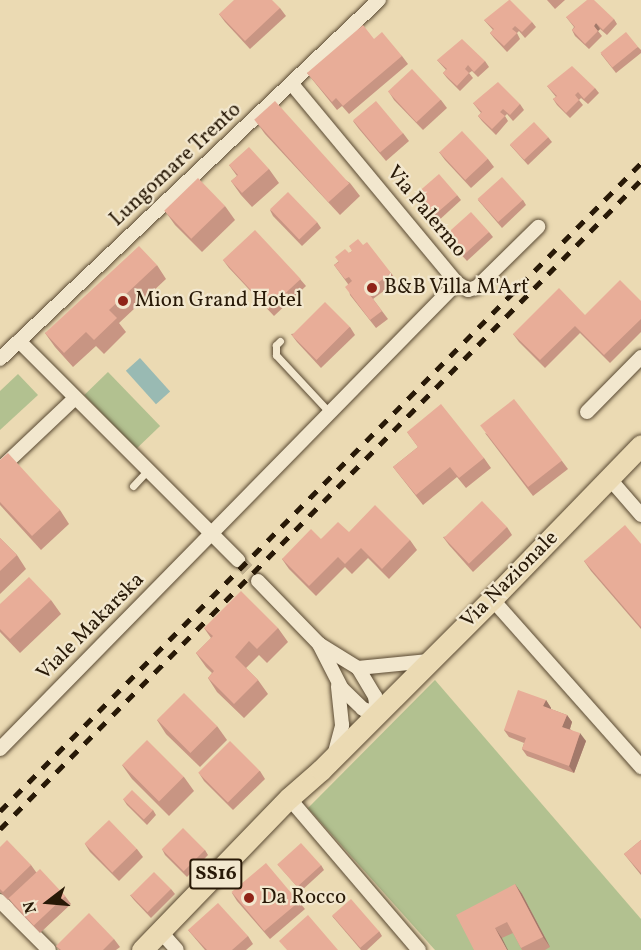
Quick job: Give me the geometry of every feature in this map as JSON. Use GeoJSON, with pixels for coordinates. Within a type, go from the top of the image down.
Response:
{"type":"FeatureCollection","features":[{"type":"Feature","properties":{"kind":"main road","name":"Via Nazionale"},"geometry":{"type":"LineString","coordinates":[[377,713],[492,599],[641,445]]}},
{"type":"Feature","properties":{"kind":"main road","name":"SS16"},"geometry":{"type":"LineString","coordinates":[[142,950],[289,798],[332,759],[377,713]]}},
{"type":"Feature","properties":{"kind":"street","name":"Lungomare Trento"},"geometry":{"type":"LineString","coordinates":[[0,359],[380,0]]}},
{"type":"Feature","properties":{"kind":"street","name":"Via Palermo"},"geometry":{"type":"LineString","coordinates":[[212,534],[457,283],[292,84]]}},
{"type":"Feature","properties":{"kind":"street"},"geometry":{"type":"LineString","coordinates":[[457,283],[468,290],[477,287],[538,227]]}},
{"type":"Feature","properties":{"kind":"street"},"geometry":{"type":"LineString","coordinates":[[19,341],[238,560]]}},
{"type":"Feature","properties":{"kind":"street"},"geometry":{"type":"LineString","coordinates":[[587,412],[641,357]]}},
{"type":"Feature","properties":{"kind":"street"},"geometry":{"type":"LineString","coordinates":[[0,469],[75,398]]}},
{"type":"Feature","properties":{"kind":"street"},"geometry":{"type":"LineString","coordinates":[[609,478],[641,515]]}},
{"type":"Feature","properties":{"kind":"street","name":"Viale Makarska"},"geometry":{"type":"LineString","coordinates":[[0,749],[212,534]]}},
{"type":"Feature","properties":{"kind":"street"},"geometry":{"type":"LineString","coordinates":[[258,581],[319,644],[358,668],[375,696],[377,713],[358,705],[338,684]]}},
{"type":"Feature","properties":{"kind":"street"},"geometry":{"type":"LineString","coordinates":[[492,599],[641,767]]}},
{"type":"Feature","properties":{"kind":"street"},"geometry":{"type":"LineString","coordinates":[[319,644],[338,684],[341,707],[341,736],[332,759]]}},
{"type":"Feature","properties":{"kind":"street"},"geometry":{"type":"LineString","coordinates":[[358,668],[429,661]]}},
{"type":"Feature","properties":{"kind":"street"},"geometry":{"type":"LineString","coordinates":[[289,798],[420,950]]}},
{"type":"Feature","properties":{"kind":"street"},"geometry":{"type":"LineString","coordinates":[[0,901],[49,950]]}},
{"type":"Feature","properties":{"kind":"street"},"geometry":{"type":"LineString","coordinates":[[160,931],[177,950]]}},
{"type":"Feature","properties":{"kind":"lane"},"geometry":{"type":"LineString","coordinates":[[280,341],[276,345],[276,355],[330,413]]}},
{"type":"Feature","properties":{"kind":"lane"},"geometry":{"type":"LineString","coordinates":[[133,486],[148,470]]}},
{"type":"Feature","properties":{"kind":"green space"},"geometry":{"type":"Polygon","coordinates":[[[108,372],[160,426],[136,449],[84,395],[108,372]]]}},
{"type":"Feature","properties":{"kind":"green space"},"geometry":{"type":"Polygon","coordinates":[[[18,374],[38,395],[0,430],[0,391],[18,374]]]}},
{"type":"Feature","properties":{"kind":"green space"},"geometry":{"type":"Polygon","coordinates":[[[435,680],[641,919],[641,950],[435,950],[308,808],[435,680]]]}},
{"type":"Feature","properties":{"kind":"water"},"geometry":{"type":"Polygon","coordinates":[[[140,358],[170,391],[156,404],[126,371],[140,358]]]}},
{"type":"Feature","properties":{"kind":"building"},"geometry":{"type":"Polygon","coordinates":[[[234,0],[272,0],[280,8],[245,41],[219,14],[234,0]]]}},
{"type":"Feature","properties":{"kind":"building"},"geometry":{"type":"Polygon","coordinates":[[[509,0],[532,22],[522,32],[515,26],[512,29],[517,33],[504,46],[490,33],[494,29],[484,20],[509,0]]]}},
{"type":"Feature","properties":{"kind":"building"},"geometry":{"type":"Polygon","coordinates":[[[587,0],[594,0],[614,19],[603,30],[596,23],[594,26],[598,31],[585,44],[572,30],[575,27],[566,17],[587,0]]]}},
{"type":"Feature","properties":{"kind":"building"},"geometry":{"type":"Polygon","coordinates":[[[363,25],[374,39],[382,32],[402,56],[343,106],[336,98],[332,102],[307,73],[363,25]]]}},
{"type":"Feature","properties":{"kind":"building"},"geometry":{"type":"Polygon","coordinates":[[[626,32],[638,47],[612,68],[600,53],[626,32]]]}},
{"type":"Feature","properties":{"kind":"building"},"geometry":{"type":"Polygon","coordinates":[[[462,39],[485,61],[474,72],[468,65],[465,69],[469,73],[457,86],[443,73],[447,69],[437,60],[462,39]]]}},
{"type":"Feature","properties":{"kind":"building"},"geometry":{"type":"Polygon","coordinates":[[[572,66],[595,88],[584,99],[578,92],[575,95],[579,100],[566,113],[553,99],[557,96],[547,86],[572,66]]]}},
{"type":"Feature","properties":{"kind":"building"},"geometry":{"type":"Polygon","coordinates":[[[412,69],[441,100],[417,122],[388,92],[412,69]]]}},
{"type":"Feature","properties":{"kind":"building"},"geometry":{"type":"Polygon","coordinates":[[[498,82],[520,104],[510,115],[503,109],[500,112],[505,116],[492,129],[478,116],[482,112],[473,103],[498,82]]]}},
{"type":"Feature","properties":{"kind":"building"},"geometry":{"type":"Polygon","coordinates":[[[275,101],[349,183],[328,202],[254,120],[275,101]]]}},
{"type":"Feature","properties":{"kind":"building"},"geometry":{"type":"Polygon","coordinates":[[[376,101],[403,133],[380,152],[353,120],[376,101]]]}},
{"type":"Feature","properties":{"kind":"building"},"geometry":{"type":"Polygon","coordinates":[[[534,122],[548,137],[524,160],[510,145],[534,122]]]}},
{"type":"Feature","properties":{"kind":"building"},"geometry":{"type":"Polygon","coordinates":[[[462,131],[488,159],[465,180],[439,152],[462,131]]]}},
{"type":"Feature","properties":{"kind":"building"},"geometry":{"type":"Polygon","coordinates":[[[249,147],[269,169],[242,193],[231,181],[238,175],[229,165],[249,147]]]}},
{"type":"Feature","properties":{"kind":"building"},"geometry":{"type":"Polygon","coordinates":[[[439,174],[457,195],[431,218],[413,197],[439,174]]]}},
{"type":"Feature","properties":{"kind":"building"},"geometry":{"type":"Polygon","coordinates":[[[502,177],[523,200],[498,222],[477,199],[502,177]]]}},
{"type":"Feature","properties":{"kind":"building"},"geometry":{"type":"Polygon","coordinates":[[[198,178],[225,206],[191,239],[164,211],[198,178]]]}},
{"type":"Feature","properties":{"kind":"building"},"geometry":{"type":"Polygon","coordinates":[[[288,192],[317,222],[299,240],[270,209],[288,192]]]}},
{"type":"Feature","properties":{"kind":"building"},"geometry":{"type":"Polygon","coordinates":[[[471,212],[489,232],[462,256],[444,236],[471,212]]]}},
{"type":"Feature","properties":{"kind":"building"},"geometry":{"type":"Polygon","coordinates":[[[255,230],[301,279],[269,309],[223,260],[255,230]]]}},
{"type":"Feature","properties":{"kind":"building","name":"B&B Villa M'Art"},"geometry":{"type":"Polygon","coordinates":[[[358,239],[363,245],[367,242],[391,273],[367,291],[382,311],[370,320],[345,287],[352,281],[349,277],[345,279],[334,265],[339,262],[335,257],[345,249],[349,253],[352,251],[349,246],[358,239]]]}},
{"type":"Feature","properties":{"kind":"building"},"geometry":{"type":"Polygon","coordinates":[[[139,246],[157,265],[109,310],[117,318],[94,340],[86,332],[64,353],[45,333],[139,246]]]}},
{"type":"Feature","properties":{"kind":"building"},"geometry":{"type":"Polygon","coordinates":[[[620,280],[641,301],[641,319],[604,355],[575,326],[540,360],[513,334],[559,288],[585,315],[620,280]]]}},
{"type":"Feature","properties":{"kind":"building"},"geometry":{"type":"Polygon","coordinates":[[[325,302],[350,327],[317,360],[292,335],[325,302]]]}},
{"type":"Feature","properties":{"kind":"building"},"geometry":{"type":"Polygon","coordinates":[[[514,399],[562,460],[528,487],[480,425],[514,399]]]}},
{"type":"Feature","properties":{"kind":"building"},"geometry":{"type":"Polygon","coordinates":[[[441,404],[484,458],[459,478],[450,467],[416,495],[393,467],[418,447],[407,432],[441,404]]]}},
{"type":"Feature","properties":{"kind":"building"},"geometry":{"type":"Polygon","coordinates":[[[8,453],[60,510],[32,536],[0,502],[0,460],[8,453]]]}},
{"type":"Feature","properties":{"kind":"building"},"geometry":{"type":"Polygon","coordinates":[[[482,501],[507,527],[469,564],[444,538],[482,501]]]}},
{"type":"Feature","properties":{"kind":"building"},"geometry":{"type":"Polygon","coordinates":[[[375,505],[410,540],[382,569],[361,548],[345,564],[338,557],[309,586],[282,559],[311,529],[321,539],[338,522],[349,532],[375,505]]]}},
{"type":"Feature","properties":{"kind":"building"},"geometry":{"type":"Polygon","coordinates":[[[625,525],[641,544],[641,627],[584,561],[625,525]]]}},
{"type":"Feature","properties":{"kind":"building"},"geometry":{"type":"Polygon","coordinates":[[[0,538],[17,555],[0,571],[0,538]]]}},
{"type":"Feature","properties":{"kind":"building"},"geometry":{"type":"Polygon","coordinates":[[[29,577],[51,600],[10,639],[0,629],[0,604],[29,577]]]}},
{"type":"Feature","properties":{"kind":"building"},"geometry":{"type":"Polygon","coordinates":[[[241,591],[278,628],[257,649],[249,641],[235,657],[258,680],[234,704],[208,678],[214,671],[196,653],[213,636],[204,628],[241,591]]]}},
{"type":"Feature","properties":{"kind":"building"},"geometry":{"type":"Polygon","coordinates":[[[518,690],[546,700],[543,706],[567,715],[562,727],[580,733],[569,766],[522,749],[526,738],[504,730],[518,690]]]}},
{"type":"Feature","properties":{"kind":"building"},"geometry":{"type":"Polygon","coordinates":[[[184,693],[217,726],[190,753],[157,720],[184,693]]]}},
{"type":"Feature","properties":{"kind":"building"},"geometry":{"type":"Polygon","coordinates":[[[147,740],[184,777],[159,802],[122,765],[147,740]]]}},
{"type":"Feature","properties":{"kind":"building"},"geometry":{"type":"Polygon","coordinates":[[[230,741],[260,771],[228,803],[198,773],[230,741]]]}},
{"type":"Feature","properties":{"kind":"building"},"geometry":{"type":"Polygon","coordinates":[[[132,790],[153,810],[144,819],[123,799],[132,790]]]}},
{"type":"Feature","properties":{"kind":"building"},"geometry":{"type":"Polygon","coordinates":[[[109,820],[137,849],[112,872],[85,844],[109,820]]]}},
{"type":"Feature","properties":{"kind":"building"},"geometry":{"type":"Polygon","coordinates":[[[183,828],[205,850],[184,871],[162,849],[183,828]]]}},
{"type":"Feature","properties":{"kind":"building"},"geometry":{"type":"Polygon","coordinates":[[[7,840],[31,865],[3,892],[0,889],[0,847],[7,840]]]}},
{"type":"Feature","properties":{"kind":"building"},"geometry":{"type":"Polygon","coordinates":[[[641,840],[641,873],[624,854],[641,840]]]}},
{"type":"Feature","properties":{"kind":"building"},"geometry":{"type":"Polygon","coordinates":[[[301,843],[321,865],[297,887],[277,864],[301,843]]]}},
{"type":"Feature","properties":{"kind":"building"},"geometry":{"type":"Polygon","coordinates":[[[266,863],[299,902],[264,931],[232,892],[266,863]]]}},
{"type":"Feature","properties":{"kind":"building"},"geometry":{"type":"Polygon","coordinates":[[[40,869],[65,896],[34,925],[9,898],[40,869]]]}},
{"type":"Feature","properties":{"kind":"building"},"geometry":{"type":"Polygon","coordinates":[[[154,872],[171,889],[148,912],[131,895],[154,872]]]}},
{"type":"Feature","properties":{"kind":"building"},"geometry":{"type":"Polygon","coordinates":[[[515,884],[543,937],[521,948],[507,922],[495,928],[507,950],[474,950],[456,915],[515,884]]]}},
{"type":"Feature","properties":{"kind":"building"},"geometry":{"type":"Polygon","coordinates":[[[351,899],[379,931],[360,948],[332,915],[351,899]]]}},
{"type":"Feature","properties":{"kind":"building"},"geometry":{"type":"Polygon","coordinates":[[[218,903],[248,936],[232,950],[207,950],[188,930],[218,903]]]}},
{"type":"Feature","properties":{"kind":"building"},"geometry":{"type":"Polygon","coordinates":[[[89,913],[114,939],[103,950],[61,950],[56,946],[89,913]]]}},
{"type":"Feature","properties":{"kind":"building"},"geometry":{"type":"Polygon","coordinates":[[[308,915],[338,950],[287,950],[279,941],[308,915]]]}},
{"type":"Feature","properties":{"kind":"tunnel"},"geometry":{"type":"LineString","coordinates":[[238,560],[258,581]]}},
{"type":"Feature","properties":{"kind":"railway"},"geometry":{"type":"LineString","coordinates":[[0,811],[641,163]]}},
{"type":"Feature","properties":{"kind":"railway"},"geometry":{"type":"LineString","coordinates":[[0,829],[641,180]]}},
{"type":"Feature","properties":{"kind":"place","name":"B&B Villa M'Art"},"geometry":{"type":"Point","coordinates":[372,288]}},
{"type":"Feature","properties":{"kind":"place","name":"Mion Grand Hotel"},"geometry":{"type":"Point","coordinates":[123,301]}},
{"type":"Feature","properties":{"kind":"place","name":"Da Rocco"},"geometry":{"type":"Point","coordinates":[249,898]}}]}
